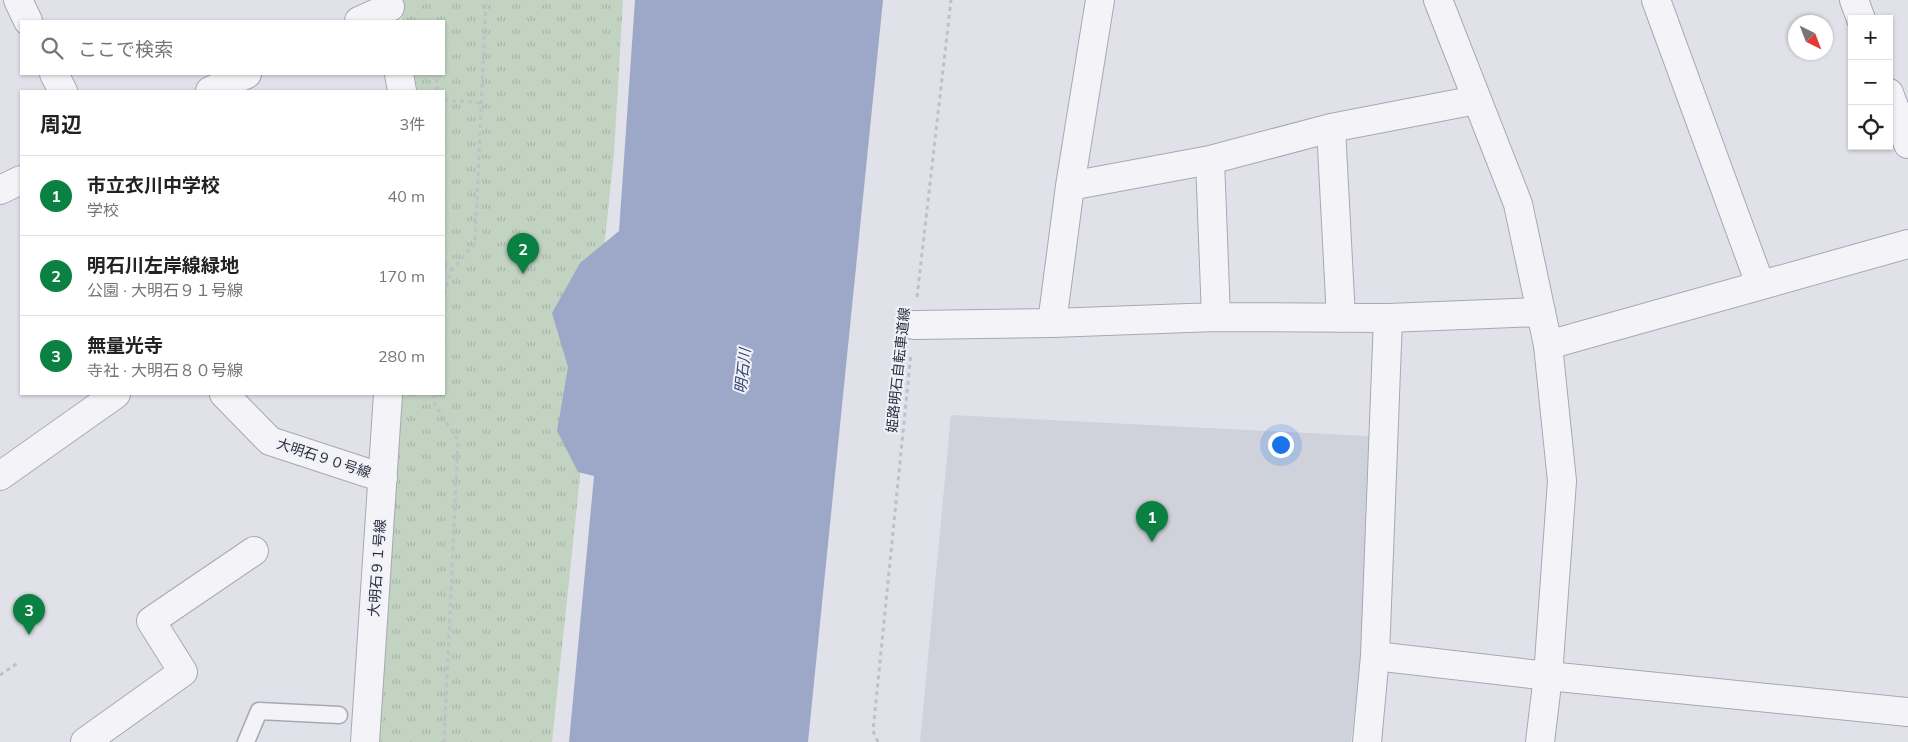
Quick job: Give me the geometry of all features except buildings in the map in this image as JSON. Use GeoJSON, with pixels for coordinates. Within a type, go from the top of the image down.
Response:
{"type":"FeatureCollection","features":[{"type":"Feature","properties":{"kind":"street"},"geometry":{"type":"LineString","coordinates":[[18,0],[28,20]]}},
{"type":"Feature","properties":{"kind":"street"},"geometry":{"type":"LineString","coordinates":[[1052,323],[1070,186],[1100,0]]}},
{"type":"Feature","properties":{"kind":"street"},"geometry":{"type":"LineString","coordinates":[[1438,0],[1518,204],[1548,345],[1562,481],[1548,676],[1540,742]]}},
{"type":"Feature","properties":{"kind":"street"},"geometry":{"type":"LineString","coordinates":[[1656,0],[1760,284]]}},
{"type":"Feature","properties":{"kind":"street"},"geometry":{"type":"LineString","coordinates":[[1854,0],[1860,15]]}},
{"type":"Feature","properties":{"kind":"street"},"geometry":{"type":"LineString","coordinates":[[362,20],[390,9]]}},
{"type":"Feature","properties":{"kind":"street"},"geometry":{"type":"LineString","coordinates":[[55,75],[62,90]]}},
{"type":"Feature","properties":{"kind":"street"},"geometry":{"type":"LineString","coordinates":[[212,90],[245,75]]}},
{"type":"Feature","properties":{"kind":"street"},"geometry":{"type":"LineString","coordinates":[[399,75],[402,90]]}},
{"type":"Feature","properties":{"kind":"street"},"geometry":{"type":"LineString","coordinates":[[1070,186],[1210,160],[1331,128],[1476,100]]}},
{"type":"Feature","properties":{"kind":"street"},"geometry":{"type":"LineString","coordinates":[[1893,105],[1908,144]]}},
{"type":"Feature","properties":{"kind":"street"},"geometry":{"type":"LineString","coordinates":[[1331,128],[1341,318]]}},
{"type":"Feature","properties":{"kind":"street"},"geometry":{"type":"LineString","coordinates":[[1210,160],[1216,317]]}},
{"type":"Feature","properties":{"kind":"street"},"geometry":{"type":"LineString","coordinates":[[0,190],[20,180]]}},
{"type":"Feature","properties":{"kind":"street"},"geometry":{"type":"LineString","coordinates":[[1548,345],[1908,244]]}},
{"type":"Feature","properties":{"kind":"street"},"geometry":{"type":"LineString","coordinates":[[914,325],[1052,323],[1216,317],[1388,318],[1541,312]]}},
{"type":"Feature","properties":{"kind":"street"},"geometry":{"type":"LineString","coordinates":[[1366,742],[1375,656],[1388,318]]}},
{"type":"Feature","properties":{"kind":"street"},"geometry":{"type":"LineString","coordinates":[[0,476],[115,395]]}},
{"type":"Feature","properties":{"kind":"street","name":"大明石９０号線"},"geometry":{"type":"LineString","coordinates":[[225,395],[270,441],[383,478]]}},
{"type":"Feature","properties":{"kind":"street","name":"大明石９１号線"},"geometry":{"type":"LineString","coordinates":[[365,742],[388,395]]}},
{"type":"Feature","properties":{"kind":"street"},"geometry":{"type":"LineString","coordinates":[[85,742],[183,672],[150,621],[254,551]]}},
{"type":"Feature","properties":{"kind":"street"},"geometry":{"type":"LineString","coordinates":[[1375,656],[1548,676],[1908,712]]}},
{"type":"Feature","properties":{"kind":"lane"},"geometry":{"type":"LineString","coordinates":[[246,742],[259,711],[339,715]]}},
{"type":"Feature","properties":{"kind":"path"},"geometry":{"type":"LineString","coordinates":[[445,291],[452,270],[475,243],[486,0]]}},
{"type":"Feature","properties":{"kind":"path","name":"姫路明石自転車道線"},"geometry":{"type":"LineString","coordinates":[[878,742],[873,731],[914,325],[951,0]]}},
{"type":"Feature","properties":{"kind":"path"},"geometry":{"type":"LineString","coordinates":[[437,90],[438,75]]}},
{"type":"Feature","properties":{"kind":"path"},"geometry":{"type":"LineString","coordinates":[[445,100],[481,103]]}},
{"type":"Feature","properties":{"kind":"path"},"geometry":{"type":"LineString","coordinates":[[445,264],[452,270]]}},
{"type":"Feature","properties":{"kind":"path"},"geometry":{"type":"LineString","coordinates":[[434,395],[434,403],[458,440],[444,742]]}},
{"type":"Feature","properties":{"kind":"path"},"geometry":{"type":"LineString","coordinates":[[0,675],[19,662]]}},
{"type":"Feature","properties":{"kind":"shaded area"},"geometry":{"type":"Polygon","coordinates":[[[951,415],[1369,436],[1362,648],[1351,742],[920,742],[951,415]]]}},
{"type":"Feature","properties":{"kind":"green space"},"geometry":{"type":"Polygon","coordinates":[[[401,0],[623,0],[614,154],[552,742],[376,742],[401,395],[445,395],[445,90],[405,90],[404,75],[445,75],[445,20],[402,20],[401,0]]]}},
{"type":"Feature","properties":{"kind":"water","name":"明石川"},"geometry":{"type":"Polygon","coordinates":[[[635,0],[883,0],[808,742],[569,742],[594,476],[578,472],[557,431],[568,367],[552,313],[580,263],[619,231],[635,0]]]}},
{"type":"Feature","properties":{"kind":"place","name":"明石川左岸線緑地"},"geometry":{"type":"Point","coordinates":[523,274]}},
{"type":"Feature","properties":{"kind":"place","name":"市立衣川中学校"},"geometry":{"type":"Point","coordinates":[1152,542]}},
{"type":"Feature","properties":{"kind":"place","name":"無量光寺"},"geometry":{"type":"Point","coordinates":[29,635]}}]}
